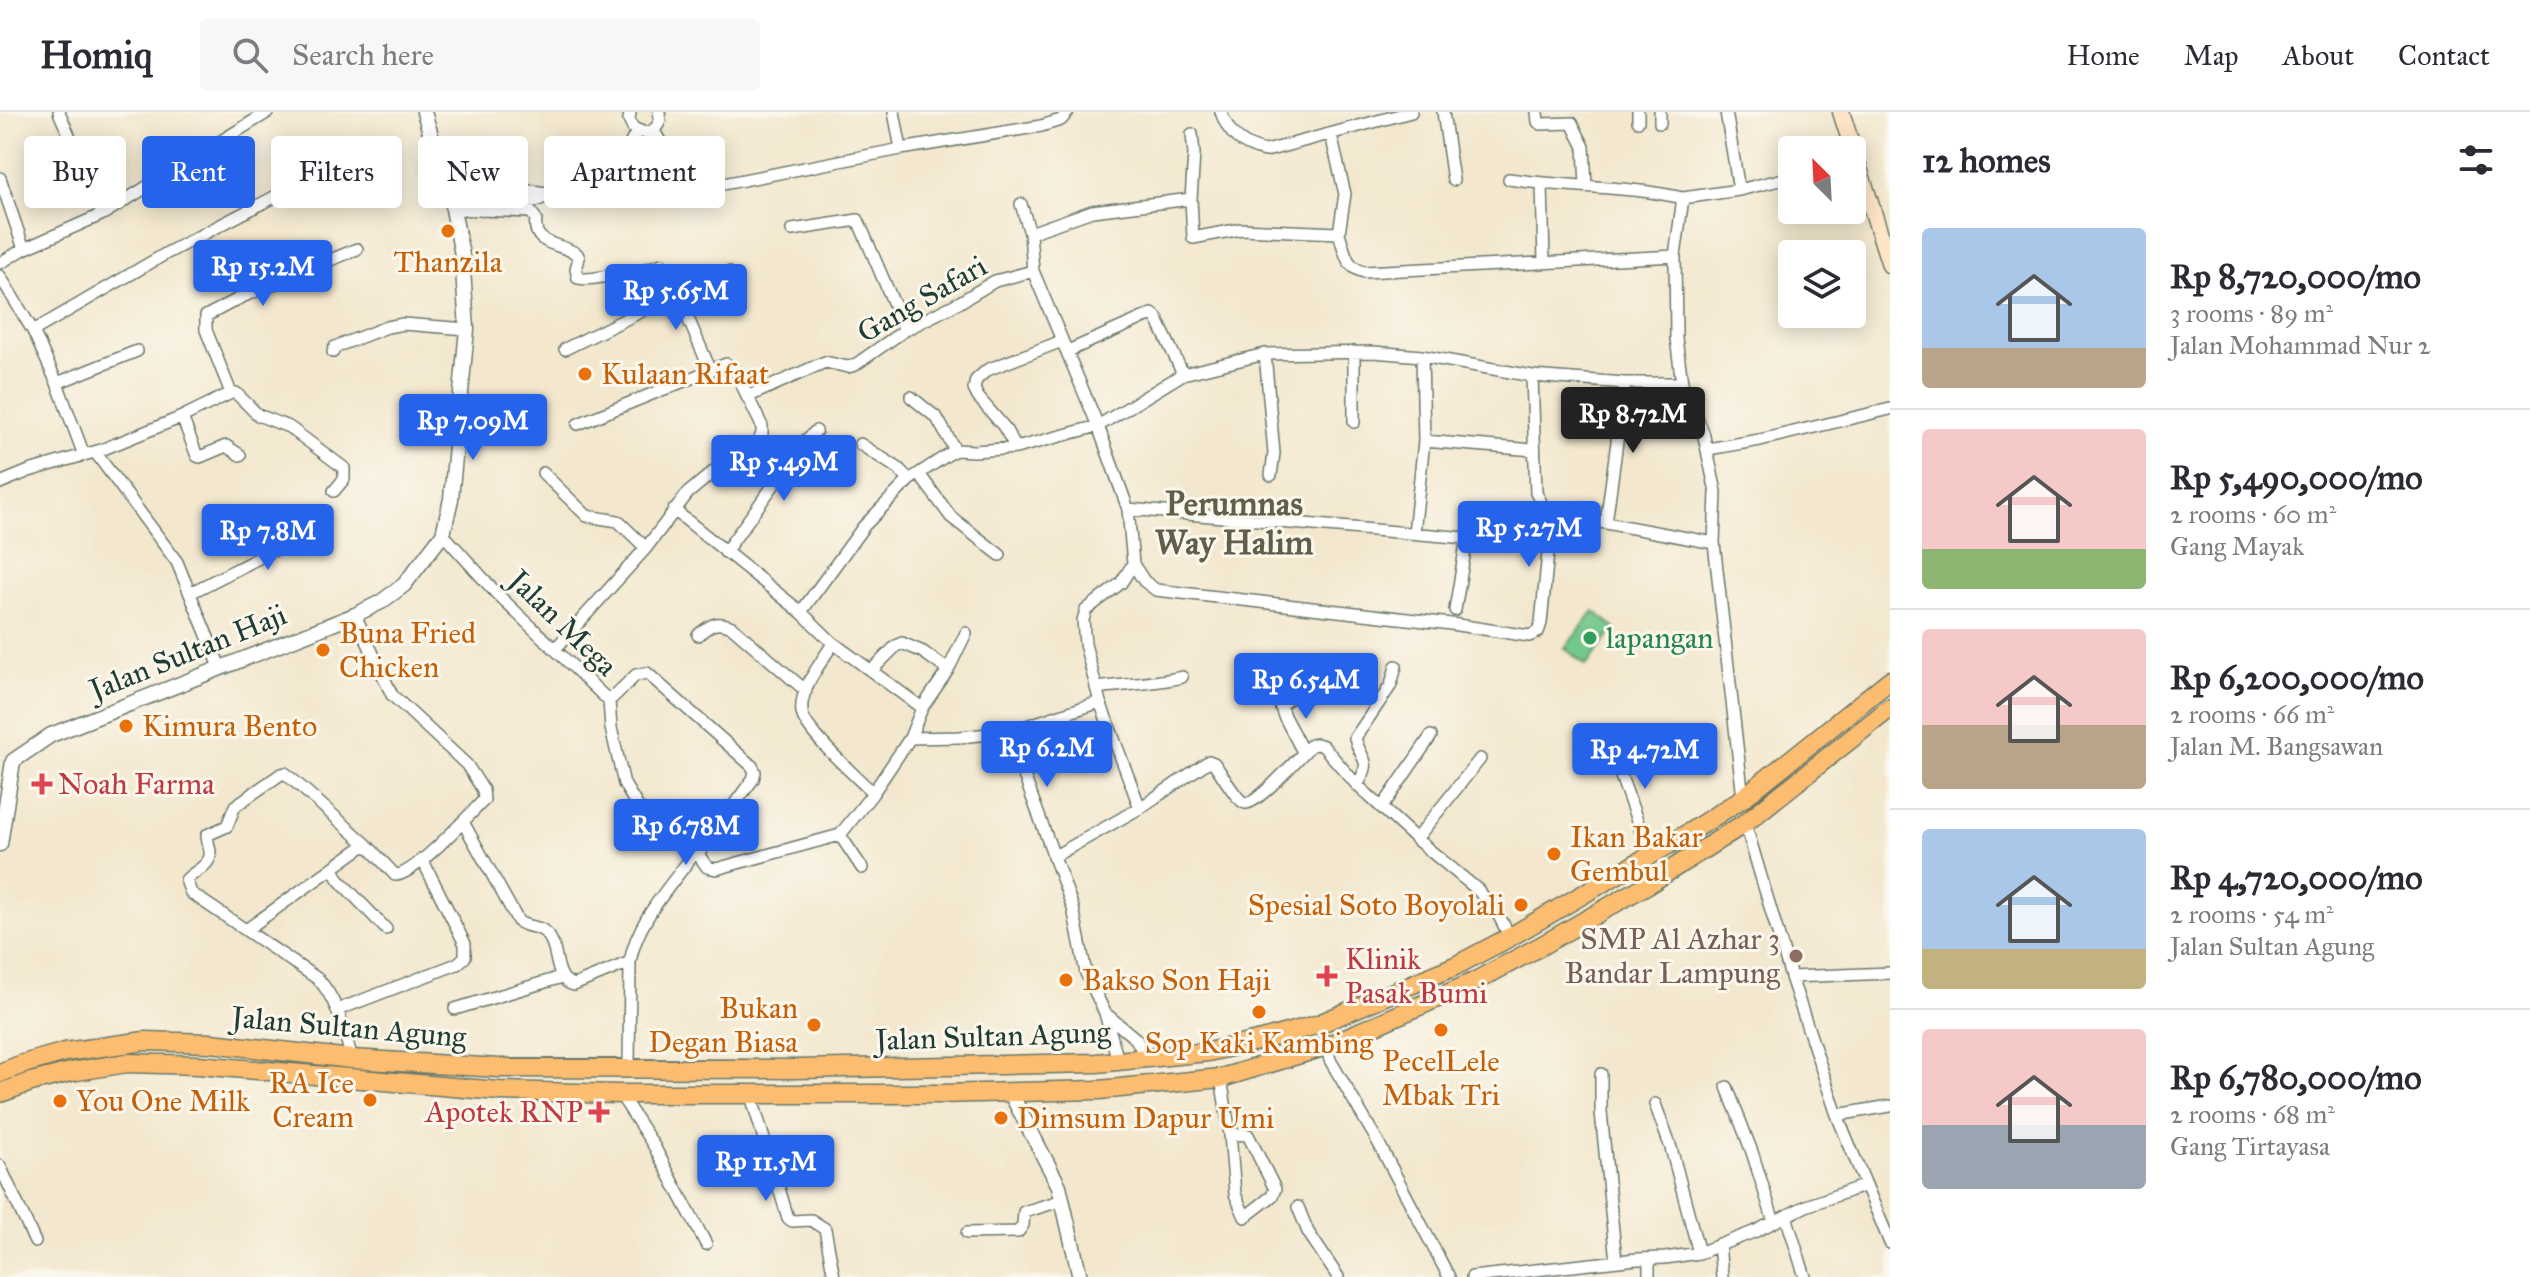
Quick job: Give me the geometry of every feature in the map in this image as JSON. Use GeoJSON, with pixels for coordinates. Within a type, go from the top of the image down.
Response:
{"type":"FeatureCollection","features":[{"type":"Feature","properties":{"kind":"main road"},"geometry":{"type":"LineString","coordinates":[[1841,112],[1848,136]]}},
{"type":"Feature","properties":{"kind":"main road"},"geometry":{"type":"LineString","coordinates":[[1866,194],[1890,265]]}},
{"type":"Feature","properties":{"kind":"main road","name":"Jalan Sultan Agung"},"geometry":{"type":"LineString","coordinates":[[0,1073],[65,1052],[145,1041],[211,1043],[352,1059],[499,1068],[795,1069],[1097,1063],[1208,1052],[1319,1024],[1455,966],[1510,937],[1743,798],[1890,680]]}},
{"type":"Feature","properties":{"kind":"main road","name":"Jalan Sultan Agung"},"geometry":{"type":"LineString","coordinates":[[0,1093],[58,1075],[127,1063],[213,1067],[499,1091],[751,1096],[1099,1090],[1221,1078],[1327,1046],[1472,983],[1593,917],[1745,823],[1890,708]]}},
{"type":"Feature","properties":{"kind":"main road"},"geometry":{"type":"LineString","coordinates":[[1794,759],[1807,774]]}},
{"type":"Feature","properties":{"kind":"main road"},"geometry":{"type":"LineString","coordinates":[[1097,1063],[1099,1090]]}},
{"type":"Feature","properties":{"kind":"main road"},"geometry":{"type":"LineString","coordinates":[[499,1068],[499,1091]]}},
{"type":"Feature","properties":{"kind":"main road"},"geometry":{"type":"LineString","coordinates":[[795,1069],[796,1095]]}},
{"type":"Feature","properties":{"kind":"street"},"geometry":{"type":"LineString","coordinates":[[59,112],[103,214]]}},
{"type":"Feature","properties":{"kind":"street"},"geometry":{"type":"LineString","coordinates":[[0,263],[103,214],[268,112]]}},
{"type":"Feature","properties":{"kind":"street","name":"Jalan Sultan Haji"},"geometry":{"type":"LineString","coordinates":[[424,112],[431,136]]}},
{"type":"Feature","properties":{"kind":"street"},"geometry":{"type":"LineString","coordinates":[[630,112],[630,123],[637,131],[645,133],[654,131],[660,122],[659,112]]}},
{"type":"Feature","properties":{"kind":"street"},"geometry":{"type":"LineString","coordinates":[[894,112],[901,149]]}},
{"type":"Feature","properties":{"kind":"street"},"geometry":{"type":"LineString","coordinates":[[654,131],[663,148],[667,173],[680,190],[715,187],[901,149],[1041,126],[1061,120],[1068,112]]}},
{"type":"Feature","properties":{"kind":"street"},"geometry":{"type":"LineString","coordinates":[[1221,112],[1226,126],[1246,145],[1266,151],[1411,112]]}},
{"type":"Feature","properties":{"kind":"street"},"geometry":{"type":"LineString","coordinates":[[1443,112],[1453,180]]}},
{"type":"Feature","properties":{"kind":"street"},"geometry":{"type":"LineString","coordinates":[[1537,112],[1541,124],[1572,123],[1585,155],[1586,186]]}},
{"type":"Feature","properties":{"kind":"street"},"geometry":{"type":"LineString","coordinates":[[1726,112],[1739,190]]}},
{"type":"Feature","properties":{"kind":"street"},"geometry":{"type":"LineString","coordinates":[[528,201],[551,195],[575,194],[603,183],[612,175],[637,131]]}},
{"type":"Feature","properties":{"kind":"street"},"geometry":{"type":"LineString","coordinates":[[1192,134],[1193,238],[1241,229],[1339,233]]}},
{"type":"Feature","properties":{"kind":"street"},"geometry":{"type":"LineString","coordinates":[[1331,135],[1345,194],[1339,233],[1348,264],[1353,269],[1364,272],[1675,256]]}},
{"type":"Feature","properties":{"kind":"street"},"geometry":{"type":"LineString","coordinates":[[0,178],[24,249]]}},
{"type":"Feature","properties":{"kind":"street"},"geometry":{"type":"LineString","coordinates":[[1509,179],[1656,192],[1683,198],[1778,180]]}},
{"type":"Feature","properties":{"kind":"street"},"geometry":{"type":"LineString","coordinates":[[1542,184],[1544,261]]}},
{"type":"Feature","properties":{"kind":"street"},"geometry":{"type":"LineString","coordinates":[[1683,198],[1675,256],[1676,338],[1682,383],[1703,432],[1716,492],[1714,543],[1743,798]]}},
{"type":"Feature","properties":{"kind":"street"},"geometry":{"type":"LineString","coordinates":[[33,331],[167,253],[271,199]]}},
{"type":"Feature","properties":{"kind":"street"},"geometry":{"type":"LineString","coordinates":[[1030,233],[1092,211],[1191,199]]}},
{"type":"Feature","properties":{"kind":"street"},"geometry":{"type":"LineString","coordinates":[[1021,204],[1030,233],[1033,271],[1098,426],[1128,509],[1133,564],[1144,581],[1156,590],[1529,636],[1538,632],[1541,623],[1552,513]]}},
{"type":"Feature","properties":{"kind":"street","name":"Jalan Sultan Haji"},"geometry":{"type":"LineString","coordinates":[[0,844],[7,758],[51,735],[381,602],[404,585],[443,534],[451,499],[467,329],[462,255],[452,208]]}},
{"type":"Feature","properties":{"kind":"street"},"geometry":{"type":"LineString","coordinates":[[499,208],[531,212],[536,219],[535,229],[540,238],[577,254],[578,278],[626,275],[662,264]]}},
{"type":"Feature","properties":{"kind":"street"},"geometry":{"type":"LineString","coordinates":[[792,230],[858,220],[905,330]]}},
{"type":"Feature","properties":{"kind":"street"},"geometry":{"type":"LineString","coordinates":[[231,393],[206,330],[206,316],[242,297],[357,249]]}},
{"type":"Feature","properties":{"kind":"street","name":"Gang Safari"},"geometry":{"type":"LineString","coordinates":[[747,397],[825,362],[848,367],[855,365],[905,330],[995,281],[1033,271]]}},
{"type":"Feature","properties":{"kind":"street"},"geometry":{"type":"LineString","coordinates":[[565,349],[674,294],[728,272]]}},
{"type":"Feature","properties":{"kind":"street"},"geometry":{"type":"LineString","coordinates":[[626,275],[674,294],[710,369]]}},
{"type":"Feature","properties":{"kind":"street"},"geometry":{"type":"LineString","coordinates":[[626,275],[634,315]]}},
{"type":"Feature","properties":{"kind":"street"},"geometry":{"type":"LineString","coordinates":[[0,276],[3,290],[33,331],[90,454],[177,562],[220,667]]}},
{"type":"Feature","properties":{"kind":"street"},"geometry":{"type":"LineString","coordinates":[[1016,448],[1004,427],[974,389],[976,380],[987,370],[1152,314],[1183,374]]}},
{"type":"Feature","properties":{"kind":"street"},"geometry":{"type":"LineString","coordinates":[[333,352],[335,347],[403,324],[467,329]]}},
{"type":"Feature","properties":{"kind":"street"},"geometry":{"type":"LineString","coordinates":[[57,383],[137,351]]}},
{"type":"Feature","properties":{"kind":"street"},"geometry":{"type":"LineString","coordinates":[[801,612],[864,526],[914,477],[955,450],[1016,448],[1098,426],[1183,374],[1265,354],[1354,352],[1422,356],[1532,376],[1625,383],[1682,383]]}},
{"type":"Feature","properties":{"kind":"street"},"geometry":{"type":"LineString","coordinates":[[1354,352],[1354,422]]}},
{"type":"Feature","properties":{"kind":"street"},"geometry":{"type":"LineString","coordinates":[[1265,354],[1274,453],[1271,475]]}},
{"type":"Feature","properties":{"kind":"street"},"geometry":{"type":"LineString","coordinates":[[1414,533],[1424,441],[1422,356]]}},
{"type":"Feature","properties":{"kind":"street"},"geometry":{"type":"LineString","coordinates":[[556,648],[646,548],[688,493],[761,439],[762,426],[730,365],[710,369],[578,424]]}},
{"type":"Feature","properties":{"kind":"street"},"geometry":{"type":"LineString","coordinates":[[1532,376],[1536,493],[1543,506],[1552,513],[1714,543]]}},
{"type":"Feature","properties":{"kind":"street"},"geometry":{"type":"LineString","coordinates":[[1606,523],[1625,383]]}},
{"type":"Feature","properties":{"kind":"street"},"geometry":{"type":"LineString","coordinates":[[0,483],[29,471],[90,454],[236,393],[258,415],[289,427],[344,468],[344,479],[334,491]]}},
{"type":"Feature","properties":{"kind":"street"},"geometry":{"type":"LineString","coordinates":[[911,397],[937,418],[955,450]]}},
{"type":"Feature","properties":{"kind":"street"},"geometry":{"type":"LineString","coordinates":[[1708,449],[1890,409]]}},
{"type":"Feature","properties":{"kind":"street"},"geometry":{"type":"LineString","coordinates":[[182,417],[197,456],[226,446],[240,455]]}},
{"type":"Feature","properties":{"kind":"street"},"geometry":{"type":"LineString","coordinates":[[725,552],[816,431]]}},
{"type":"Feature","properties":{"kind":"street"},"geometry":{"type":"LineString","coordinates":[[1424,441],[1534,450]]}},
{"type":"Feature","properties":{"kind":"street"},"geometry":{"type":"LineString","coordinates":[[860,444],[914,477],[951,517],[1000,555]]}},
{"type":"Feature","properties":{"kind":"street"},"geometry":{"type":"LineString","coordinates":[[543,473],[587,516],[618,521],[646,548]]}},
{"type":"Feature","properties":{"kind":"street"},"geometry":{"type":"LineString","coordinates":[[1128,509],[1467,538],[1550,542]]}},
{"type":"Feature","properties":{"kind":"street"},"geometry":{"type":"LineString","coordinates":[[674,510],[801,612],[833,643],[922,708]]}},
{"type":"Feature","properties":{"kind":"street"},"geometry":{"type":"LineString","coordinates":[[190,593],[304,535],[317,518]]}},
{"type":"Feature","properties":{"kind":"street","name":"Jalan Mega"},"geometry":{"type":"LineString","coordinates":[[443,534],[497,594],[609,701],[611,728],[624,784],[638,807],[696,853],[707,867],[716,869],[840,835]]}},
{"type":"Feature","properties":{"kind":"street"},"geometry":{"type":"LineString","coordinates":[[1455,610],[1467,538]]}},
{"type":"Feature","properties":{"kind":"street"},"geometry":{"type":"LineString","coordinates":[[1133,564],[1121,583],[1083,615],[1085,644],[1100,702],[1140,808]]}},
{"type":"Feature","properties":{"kind":"street"},"geometry":{"type":"LineString","coordinates":[[352,1059],[337,1010],[325,986],[191,893],[186,880],[210,857],[207,835],[227,826],[237,804],[281,774],[285,773],[366,844],[395,875],[402,876],[484,800],[483,790],[467,765],[392,695],[355,615]]}},
{"type":"Feature","properties":{"kind":"street"},"geometry":{"type":"LineString","coordinates":[[698,635],[713,623],[732,627],[806,691]]}},
{"type":"Feature","properties":{"kind":"street"},"geometry":{"type":"LineString","coordinates":[[862,868],[840,835],[910,738],[922,708],[948,670],[966,633]]}},
{"type":"Feature","properties":{"kind":"street"},"geometry":{"type":"LineString","coordinates":[[833,643],[806,691],[801,711],[804,722],[873,793]]}},
{"type":"Feature","properties":{"kind":"street"},"geometry":{"type":"LineString","coordinates":[[871,671],[902,643],[923,652],[948,670]]}},
{"type":"Feature","properties":{"kind":"street"},"geometry":{"type":"LineString","coordinates":[[1357,785],[1367,764],[1355,738],[1391,685],[1396,666]]}},
{"type":"Feature","properties":{"kind":"street"},"geometry":{"type":"LineString","coordinates":[[609,701],[636,675],[647,673],[755,772],[753,779],[642,926],[633,946],[630,962],[629,1068]]}},
{"type":"Feature","properties":{"kind":"street"},"geometry":{"type":"LineString","coordinates":[[1096,688],[1140,682],[1158,683],[1182,677]]}},
{"type":"Feature","properties":{"kind":"street"},"geometry":{"type":"LineString","coordinates":[[1303,688],[1280,705],[1303,752]]}},
{"type":"Feature","properties":{"kind":"street"},"geometry":{"type":"LineString","coordinates":[[910,738],[1008,732],[1100,702]]}},
{"type":"Feature","properties":{"kind":"street"},"geometry":{"type":"LineString","coordinates":[[1008,732],[1073,908],[1086,973],[1105,1013],[1118,1061]]}},
{"type":"Feature","properties":{"kind":"street"},"geometry":{"type":"LineString","coordinates":[[1383,806],[1431,736]]}},
{"type":"Feature","properties":{"kind":"street"},"geometry":{"type":"LineString","coordinates":[[1607,738],[1650,856]]}},
{"type":"Feature","properties":{"kind":"street"},"geometry":{"type":"LineString","coordinates":[[1053,857],[1140,808],[1209,761],[1214,763],[1239,799],[1250,803],[1264,793],[1303,752],[1317,744],[1323,746],[1357,785],[1416,839],[1478,890],[1499,916],[1510,937]]}},
{"type":"Feature","properties":{"kind":"street"},"geometry":{"type":"LineString","coordinates":[[1416,839],[1480,759]]}},
{"type":"Feature","properties":{"kind":"street"},"geometry":{"type":"LineString","coordinates":[[463,822],[518,921],[526,927],[539,927],[549,936],[562,977],[567,983],[574,985],[630,962]]}},
{"type":"Feature","properties":{"kind":"street"},"geometry":{"type":"LineString","coordinates":[[1745,823],[1791,977],[1837,1115],[1890,1243]]}},
{"type":"Feature","properties":{"kind":"street"},"geometry":{"type":"LineString","coordinates":[[246,930],[366,844]]}},
{"type":"Feature","properties":{"kind":"street"},"geometry":{"type":"LineString","coordinates":[[337,1010],[457,964],[465,957],[465,944],[422,859]]}},
{"type":"Feature","properties":{"kind":"street"},"geometry":{"type":"LineString","coordinates":[[333,869],[339,880],[386,929]]}},
{"type":"Feature","properties":{"kind":"street"},"geometry":{"type":"LineString","coordinates":[[1791,977],[1890,973]]}},
{"type":"Feature","properties":{"kind":"street"},"geometry":{"type":"LineString","coordinates":[[455,1009],[562,977]]}},
{"type":"Feature","properties":{"kind":"street"},"geometry":{"type":"LineString","coordinates":[[1105,1013],[1136,1039],[1147,1059]]}},
{"type":"Feature","properties":{"kind":"street"},"geometry":{"type":"LineString","coordinates":[[1327,1046],[1330,1060],[1378,1142],[1449,1277]]}},
{"type":"Feature","properties":{"kind":"street"},"geometry":{"type":"LineString","coordinates":[[1601,1074],[1601,1112],[1616,1261]]}},
{"type":"Feature","properties":{"kind":"street"},"geometry":{"type":"LineString","coordinates":[[1221,1078],[1235,1194],[1245,1217],[1272,1196],[1275,1189],[1248,1135],[1230,1134]]}},
{"type":"Feature","properties":{"kind":"street"},"geometry":{"type":"LineString","coordinates":[[1727,1087],[1774,1222]]}},
{"type":"Feature","properties":{"kind":"street"},"geometry":{"type":"LineString","coordinates":[[1010,1092],[1059,1186],[1080,1277]]}},
{"type":"Feature","properties":{"kind":"street"},"geometry":{"type":"LineString","coordinates":[[620,1094],[654,1146],[706,1244]]}},
{"type":"Feature","properties":{"kind":"street"},"geometry":{"type":"LineString","coordinates":[[751,1096],[788,1218],[792,1221],[816,1221],[825,1229],[834,1277]]}},
{"type":"Feature","properties":{"kind":"street"},"geometry":{"type":"LineString","coordinates":[[1655,1104],[1671,1148],[1699,1253]]}},
{"type":"Feature","properties":{"kind":"street"},"geometry":{"type":"LineString","coordinates":[[1837,1115],[1890,1106]]}},
{"type":"Feature","properties":{"kind":"street"},"geometry":{"type":"LineString","coordinates":[[0,1166],[35,1242]]}},
{"type":"Feature","properties":{"kind":"street"},"geometry":{"type":"LineString","coordinates":[[1472,1277],[1558,1273],[1616,1261],[1699,1253],[1806,1206],[1866,1185]]}},
{"type":"Feature","properties":{"kind":"street"},"geometry":{"type":"LineString","coordinates":[[967,1233],[1018,1232],[1026,1210],[1063,1200]]}},
{"type":"Feature","properties":{"kind":"street"},"geometry":{"type":"LineString","coordinates":[[1298,1207],[1308,1232],[1338,1277]]}},
{"type":"Feature","properties":{"kind":"street"},"geometry":{"type":"LineString","coordinates":[[1786,1216],[1805,1277]]}},
{"type":"Feature","properties":{"kind":"street"},"geometry":{"type":"LineString","coordinates":[[1719,1244],[1722,1277]]}},
{"type":"Feature","properties":{"kind":"street"},"geometry":{"type":"LineString","coordinates":[[1649,1259],[1649,1277]]}},
{"type":"Feature","properties":{"kind":"green space","name":"lapangan"},"geometry":{"type":"Polygon","coordinates":[[[1594,611],[1615,628],[1586,666],[1565,648],[1594,611]]]}},
{"type":"Feature","properties":{"kind":"place","name":"Thanzila"},"geometry":{"type":"Point","coordinates":[448,231]}},
{"type":"Feature","properties":{"kind":"place","name":"Kulaan Rifaat"},"geometry":{"type":"Point","coordinates":[585,374]}},
{"type":"Feature","properties":{"kind":"place","name":"lapangan"},"geometry":{"type":"Point","coordinates":[1590,638]}},
{"type":"Feature","properties":{"kind":"place","name":"Buna Fried Chicken"},"geometry":{"type":"Point","coordinates":[323,650]}},
{"type":"Feature","properties":{"kind":"place","name":"Kimura Bento"},"geometry":{"type":"Point","coordinates":[126,726]}},
{"type":"Feature","properties":{"kind":"place","name":"Noah Farma"},"geometry":{"type":"Point","coordinates":[42,784]}},
{"type":"Feature","properties":{"kind":"place","name":"Ikan Bakar Gembul"},"geometry":{"type":"Point","coordinates":[1554,854]}},
{"type":"Feature","properties":{"kind":"place","name":"Spesial Soto Boyolali"},"geometry":{"type":"Point","coordinates":[1521,905]}},
{"type":"Feature","properties":{"kind":"place","name":"SMP Al Azhar 3 Bandar Lampung"},"geometry":{"type":"Point","coordinates":[1796,956]}},
{"type":"Feature","properties":{"kind":"place","name":"Klinik Pasak Bumi"},"geometry":{"type":"Point","coordinates":[1327,976]}},
{"type":"Feature","properties":{"kind":"place","name":"Bakso Son Haji"},"geometry":{"type":"Point","coordinates":[1066,980]}},
{"type":"Feature","properties":{"kind":"place","name":"Sop Kaki Kambing"},"geometry":{"type":"Point","coordinates":[1259,1012]}},
{"type":"Feature","properties":{"kind":"place","name":"Bukan Degan Biasa"},"geometry":{"type":"Point","coordinates":[814,1025]}},
{"type":"Feature","properties":{"kind":"place","name":"PecelLele Mbak Tri"},"geometry":{"type":"Point","coordinates":[1441,1030]}},
{"type":"Feature","properties":{"kind":"place","name":"RA Ice Cream"},"geometry":{"type":"Point","coordinates":[370,1100]}},
{"type":"Feature","properties":{"kind":"place","name":"You One Milk"},"geometry":{"type":"Point","coordinates":[60,1101]}},
{"type":"Feature","properties":{"kind":"place","name":"Apotek RNP"},"geometry":{"type":"Point","coordinates":[599,1112]}},
{"type":"Feature","properties":{"kind":"place","name":"Dimsum Dapur Umi"},"geometry":{"type":"Point","coordinates":[1001,1118]}},
{"type":"Feature","properties":{"kind":"district","name":"Perumnas Way Halim"},"geometry":{"type":"Point","coordinates":[1234,522]}}]}
